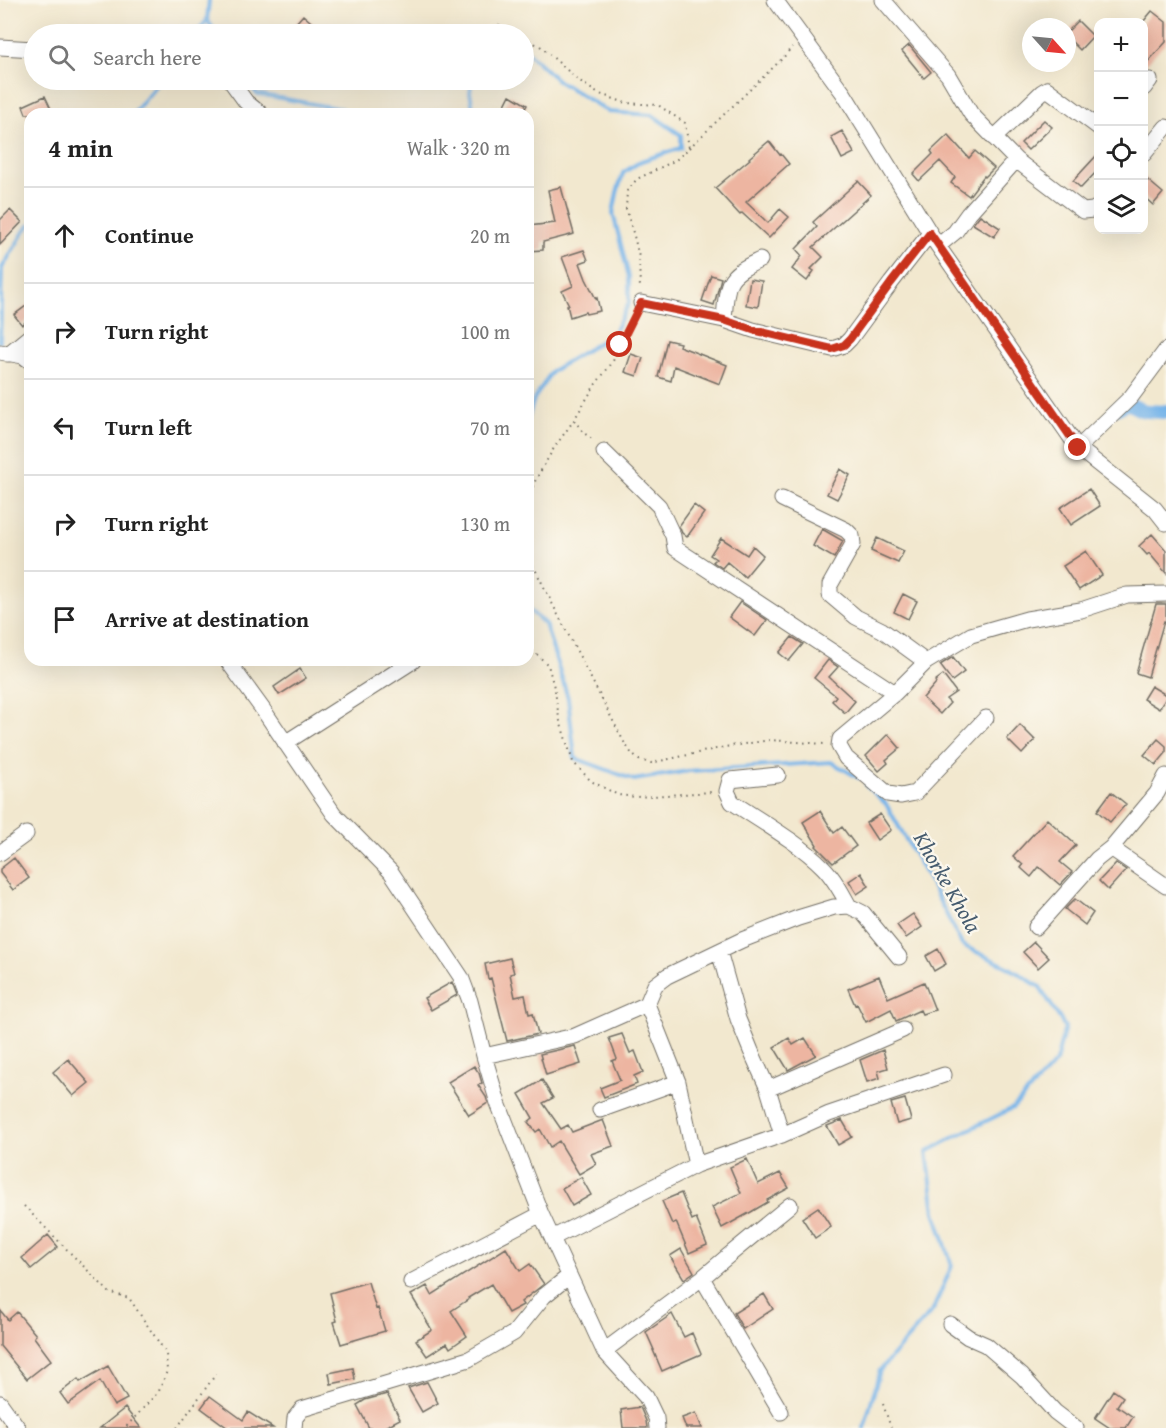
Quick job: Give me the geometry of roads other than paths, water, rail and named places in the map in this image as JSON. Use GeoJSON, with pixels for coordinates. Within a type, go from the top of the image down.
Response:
{"type":"FeatureCollection","features":[{"type":"Feature","properties":{"kind":"street"},"geometry":{"type":"LineString","coordinates":[[775,0],[844,94],[934,240],[1078,448],[1155,509],[1166,523]]}},
{"type":"Feature","properties":{"kind":"street"},"geometry":{"type":"LineString","coordinates":[[883,0],[948,75],[970,114],[1016,160],[1083,211],[1094,209]]}},
{"type":"Feature","properties":{"kind":"street"},"geometry":{"type":"LineString","coordinates":[[0,47],[24,48]]}},
{"type":"Feature","properties":{"kind":"street"},"geometry":{"type":"LineString","coordinates":[[994,138],[1047,89],[1097,126]]}},
{"type":"Feature","properties":{"kind":"street"},"geometry":{"type":"LineString","coordinates":[[237,90],[254,108]]}},
{"type":"Feature","properties":{"kind":"street"},"geometry":{"type":"LineString","coordinates":[[1148,148],[1166,127]]}},
{"type":"Feature","properties":{"kind":"street"},"geometry":{"type":"LineString","coordinates":[[641,303],[724,320],[753,330],[832,349],[844,345],[891,283],[934,240],[955,232],[1016,160]]}},
{"type":"Feature","properties":{"kind":"street"},"geometry":{"type":"LineString","coordinates":[[724,320],[730,282],[741,270],[760,260]]}},
{"type":"Feature","properties":{"kind":"street"},"geometry":{"type":"LineString","coordinates":[[4,353],[24,340]]}},
{"type":"Feature","properties":{"kind":"street"},"geometry":{"type":"LineString","coordinates":[[1078,448],[1131,397],[1166,350]]}},
{"type":"Feature","properties":{"kind":"street"},"geometry":{"type":"LineString","coordinates":[[4,353],[24,357]]}},
{"type":"Feature","properties":{"kind":"street"},"geometry":{"type":"LineString","coordinates":[[604,452],[659,506],[673,536],[675,548],[895,693]]}},
{"type":"Feature","properties":{"kind":"street"},"geometry":{"type":"LineString","coordinates":[[782,499],[846,530],[852,536],[853,543],[830,585],[830,595],[856,616],[882,630],[926,662]]}},
{"type":"Feature","properties":{"kind":"street"},"geometry":{"type":"LineString","coordinates":[[986,718],[915,793],[901,796],[888,794],[846,758],[838,746],[840,740],[895,693],[926,662],[971,635],[1027,619],[1081,610],[1127,595],[1166,594]]}},
{"type":"Feature","properties":{"kind":"street"},"geometry":{"type":"LineString","coordinates":[[231,666],[334,814],[391,872],[461,977],[470,1001],[498,1103],[541,1214],[604,1351],[646,1397],[656,1418],[657,1428]]}},
{"type":"Feature","properties":{"kind":"street"},"geometry":{"type":"LineString","coordinates":[[285,743],[405,666]]}},
{"type":"Feature","properties":{"kind":"street"},"geometry":{"type":"LineString","coordinates":[[778,775],[730,780],[727,791],[732,802],[806,852],[825,869],[849,906]]}},
{"type":"Feature","properties":{"kind":"street"},"geometry":{"type":"LineString","coordinates":[[1036,927],[1096,859],[1112,848],[1157,793],[1166,776]]}},
{"type":"Feature","properties":{"kind":"street"},"geometry":{"type":"LineString","coordinates":[[0,853],[26,834]]}},
{"type":"Feature","properties":{"kind":"street"},"geometry":{"type":"LineString","coordinates":[[1112,848],[1166,886]]}},
{"type":"Feature","properties":{"kind":"street"},"geometry":{"type":"LineString","coordinates":[[484,1056],[575,1036],[647,1004],[655,985],[667,976],[742,940],[798,918],[834,907],[849,906],[863,913],[899,957]]}},
{"type":"Feature","properties":{"kind":"street"},"geometry":{"type":"LineString","coordinates":[[718,951],[738,1019],[768,1089],[782,1134]]}},
{"type":"Feature","properties":{"kind":"street"},"geometry":{"type":"LineString","coordinates":[[647,1004],[678,1082],[696,1165]]}},
{"type":"Feature","properties":{"kind":"street"},"geometry":{"type":"LineString","coordinates":[[768,1089],[903,1030]]}},
{"type":"Feature","properties":{"kind":"street"},"geometry":{"type":"LineString","coordinates":[[552,1238],[696,1165],[782,1134],[829,1114],[944,1075]]}},
{"type":"Feature","properties":{"kind":"street"},"geometry":{"type":"LineString","coordinates":[[600,1110],[678,1082]]}},
{"type":"Feature","properties":{"kind":"street"},"geometry":{"type":"LineString","coordinates":[[604,1351],[702,1278],[790,1205]]}},
{"type":"Feature","properties":{"kind":"street"},"geometry":{"type":"LineString","coordinates":[[411,1282],[541,1214]]}},
{"type":"Feature","properties":{"kind":"street"},"geometry":{"type":"LineString","coordinates":[[294,1428],[295,1418],[302,1409],[469,1359],[514,1333],[543,1296],[569,1276]]}},
{"type":"Feature","properties":{"kind":"street"},"geometry":{"type":"LineString","coordinates":[[702,1278],[781,1412]]}},
{"type":"Feature","properties":{"kind":"street"},"geometry":{"type":"LineString","coordinates":[[950,1324],[986,1345],[1022,1376],[1055,1412],[1076,1428]]}},
{"type":"Feature","properties":{"kind":"street"},"geometry":{"type":"LineString","coordinates":[[0,1403],[18,1428]]}},
{"type":"Feature","properties":{"kind":"waterway","name":"Khorke Khola"},"geometry":{"type":"LineString","coordinates":[[204,24],[207,20],[209,0]]}},
{"type":"Feature","properties":{"kind":"waterway","name":"Khorke Khola"},"geometry":{"type":"LineString","coordinates":[[207,20],[210,24]]}},
{"type":"Feature","properties":{"kind":"waterway","name":"Khorke Khola"},"geometry":{"type":"LineString","coordinates":[[534,58],[558,81],[609,112],[652,115],[681,135],[681,148],[641,161],[623,173],[613,213],[629,277],[629,303],[613,334],[552,371],[534,399]]}},
{"type":"Feature","properties":{"kind":"waterway"},"geometry":{"type":"LineString","coordinates":[[138,108],[153,90]]}},
{"type":"Feature","properties":{"kind":"waterway","name":"Khorke Khola"},"geometry":{"type":"LineString","coordinates":[[254,90],[257,94],[336,108]]}},
{"type":"Feature","properties":{"kind":"waterway","name":"Khorke Khola"},"geometry":{"type":"LineString","coordinates":[[470,90],[473,108]]}},
{"type":"Feature","properties":{"kind":"waterway"},"geometry":{"type":"LineString","coordinates":[[0,342],[2,268],[24,232]]}},
{"type":"Feature","properties":{"kind":"waterway"},"geometry":{"type":"LineString","coordinates":[[1118,408],[1128,404],[1144,411],[1166,411]]}},
{"type":"Feature","properties":{"kind":"waterway","name":"Khorke Khola"},"geometry":{"type":"LineString","coordinates":[[534,614],[545,624],[568,698],[575,758],[634,780],[688,771],[831,762],[859,778]]}},
{"type":"Feature","properties":{"kind":"waterway","name":"Khorke Khola"},"geometry":{"type":"LineString","coordinates":[[864,1428],[880,1370],[933,1310],[952,1266],[935,1212],[927,1152],[1013,1108],[1056,1062],[1065,1027],[1040,987],[1008,967],[962,945],[886,804],[866,785]]}}]}
